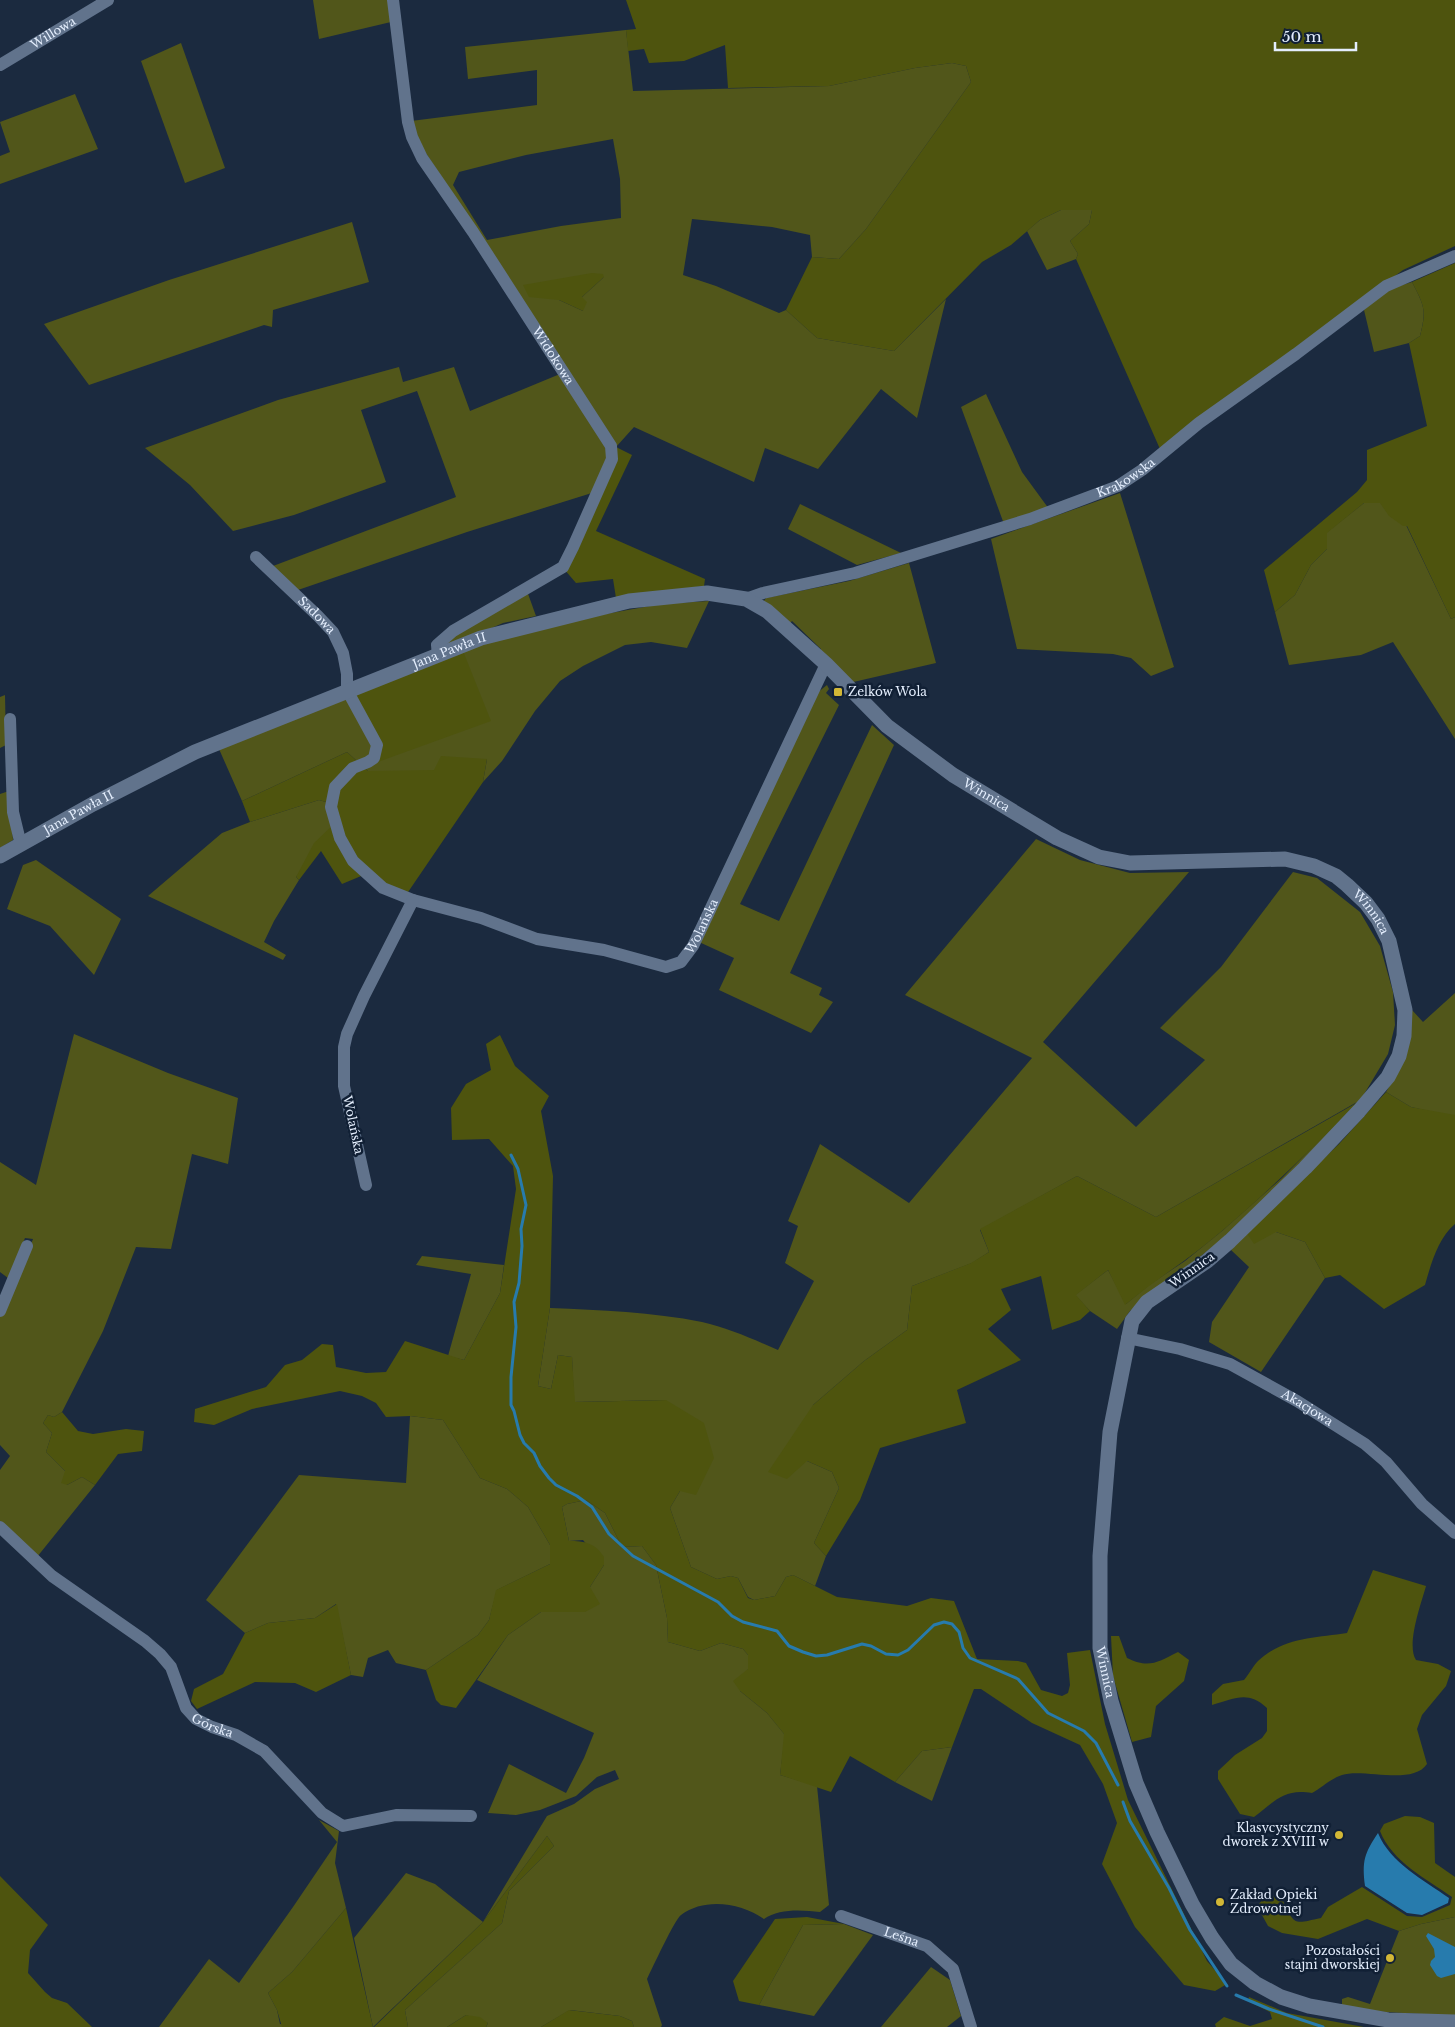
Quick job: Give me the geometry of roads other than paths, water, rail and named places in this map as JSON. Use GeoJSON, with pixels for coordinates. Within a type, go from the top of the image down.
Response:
{"type":"FeatureCollection","features":[{"type":"Feature","properties":{"kind":"street","name":"Willowa"},"geometry":{"type":"LineString","coordinates":[[0,65],[108,0]]}},
{"type":"Feature","properties":{"kind":"street","name":"Widokowa"},"geometry":{"type":"LineString","coordinates":[[393,0],[408,122],[412,137],[422,158],[473,232],[611,446],[612,459],[563,567],[453,631],[437,644],[438,656]]}},
{"type":"Feature","properties":{"kind":"street","name":"Krakowska"},"geometry":{"type":"LineString","coordinates":[[746,599],[763,593],[855,573],[1030,519],[1118,486],[1142,470],[1199,423],[1281,365],[1386,286],[1455,256]]}},
{"type":"Feature","properties":{"kind":"street","name":"Sadowa"},"geometry":{"type":"LineString","coordinates":[[256,557],[333,632],[343,653],[347,674],[347,690]]}},
{"type":"Feature","properties":{"kind":"street","name":"Jana Pawła II"},"geometry":{"type":"LineString","coordinates":[[0,856],[93,804],[194,752],[481,638],[629,601],[707,593],[746,599],[767,611],[826,664],[887,726]]}},
{"type":"Feature","properties":{"kind":"street","name":"Wolańska"},"geometry":{"type":"LineString","coordinates":[[347,690],[377,745],[374,758],[353,768],[335,787],[331,807],[340,838],[353,861],[383,888],[413,900],[481,918],[537,939],[604,950],[666,967],[681,962],[687,956],[700,932],[826,664]]}},
{"type":"Feature","properties":{"kind":"street"},"geometry":{"type":"LineString","coordinates":[[10,719],[13,812],[21,845]]}},
{"type":"Feature","properties":{"kind":"street","name":"Winnica"},"geometry":{"type":"LineString","coordinates":[[887,726],[953,775],[1056,838],[1099,856],[1130,863],[1285,859],[1314,866],[1336,876],[1366,903],[1378,919],[1389,941],[1405,1010],[1405,1023],[1399,1056],[1388,1076],[1359,1111],[1312,1161],[1230,1242],[1207,1261],[1147,1302],[1132,1321],[1127,1338],[1110,1432],[1106,1468],[1100,1556],[1100,1648],[1114,1710],[1136,1784],[1192,1904],[1212,1938],[1231,1964],[1254,1983],[1281,1997],[1327,2009],[1388,2020],[1455,2022]]}},
{"type":"Feature","properties":{"kind":"street","name":"Wolańska"},"geometry":{"type":"LineString","coordinates":[[366,1185],[344,1086],[344,1047],[347,1034],[364,996],[413,900]]}},
{"type":"Feature","properties":{"kind":"street"},"geometry":{"type":"LineString","coordinates":[[0,1311],[27,1246]]}},
{"type":"Feature","properties":{"kind":"street","name":"Akacjowa"},"geometry":{"type":"LineString","coordinates":[[1127,1338],[1180,1349],[1230,1364],[1297,1401],[1365,1444],[1386,1462],[1422,1504],[1455,1533]]}},
{"type":"Feature","properties":{"kind":"street","name":"Górska"},"geometry":{"type":"LineString","coordinates":[[0,1527],[52,1576],[146,1641],[160,1654],[171,1667],[186,1708],[196,1719],[236,1735],[264,1751],[322,1813],[333,1822],[343,1826],[396,1814],[471,1816]]}},
{"type":"Feature","properties":{"kind":"street","name":"Leśna"},"geometry":{"type":"LineString","coordinates":[[841,1916],[926,1946],[953,1970],[971,2027]]}},
{"type":"Feature","properties":{"kind":"water"},"geometry":{"type":"Polygon","coordinates":[[[1378,1833],[1383,1844],[1399,1862],[1449,1898],[1448,1903],[1422,1915],[1407,1913],[1365,1886],[1365,1858],[1378,1833]]]}},
{"type":"Feature","properties":{"kind":"water"},"geometry":{"type":"Polygon","coordinates":[[[1428,1933],[1455,1947],[1455,1974],[1441,1978],[1437,1976],[1430,1965],[1435,1957],[1434,1949],[1426,1936],[1428,1933]]]}},
{"type":"Feature","properties":{"kind":"waterway"},"geometry":{"type":"LineString","coordinates":[[511,1155],[518,1169],[526,1205],[521,1229],[522,1246],[519,1283],[514,1302],[516,1327],[511,1377],[511,1405],[524,1443],[534,1453],[540,1466],[549,1478],[556,1485],[577,1496],[592,1507],[609,1534],[633,1556],[718,1602],[732,1616],[743,1622],[777,1631],[789,1646],[803,1652],[816,1656],[827,1655],[862,1644],[871,1646],[886,1654],[898,1655],[908,1650],[934,1625],[944,1622],[952,1624],[959,1632],[963,1648],[970,1658],[1018,1679],[1048,1713],[1084,1731],[1096,1743],[1118,1785]]}},
{"type":"Feature","properties":{"kind":"waterway"},"geometry":{"type":"LineString","coordinates":[[1123,1802],[1130,1821],[1169,1888],[1190,1930],[1227,1986]]}},
{"type":"Feature","properties":{"kind":"waterway"},"geometry":{"type":"LineString","coordinates":[[1236,1995],[1269,2009],[1323,2027]]}},
{"type":"Feature","properties":{"kind":"place","name":"Zelków Wola"},"geometry":{"type":"Point","coordinates":[838,692]}},
{"type":"Feature","properties":{"kind":"place","name":"Klasycystyczny dworek z XVIII w"},"geometry":{"type":"Point","coordinates":[1339,1835]}},
{"type":"Feature","properties":{"kind":"place","name":"Zakład Opieki Zdrowotnej"},"geometry":{"type":"Point","coordinates":[1220,1902]}},
{"type":"Feature","properties":{"kind":"place","name":"Pozostałości stajni dworskiej"},"geometry":{"type":"Point","coordinates":[1390,1958]}}]}
